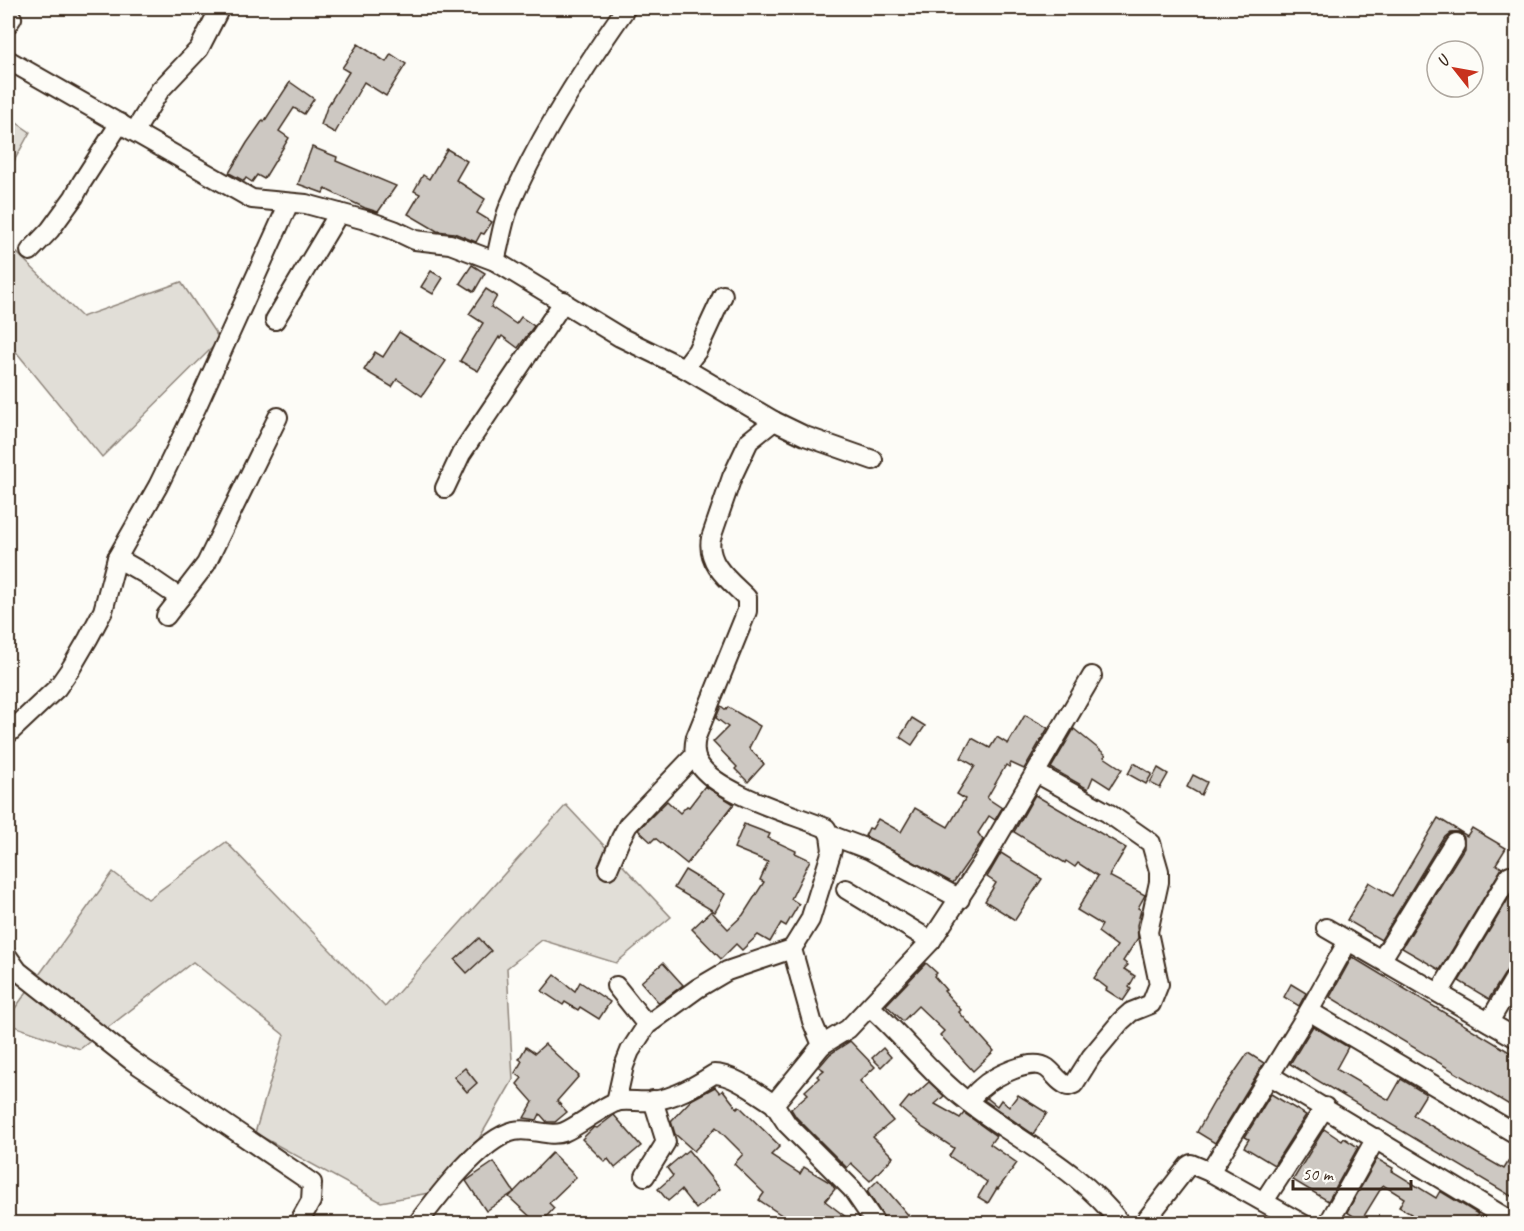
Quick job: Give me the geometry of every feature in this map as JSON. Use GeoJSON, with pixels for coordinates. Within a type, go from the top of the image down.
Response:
{"type":"FeatureCollection","features":[{"type":"Feature","properties":{"kind":"street"},"geometry":{"type":"LineString","coordinates":[[30,251],[50,230],[82,182],[128,127],[199,49],[220,8]]}},
{"type":"Feature","properties":{"kind":"street"},"geometry":{"type":"LineString","coordinates":[[495,261],[509,209],[536,155],[586,65],[626,8]]}},
{"type":"Feature","properties":{"kind":"street"},"geometry":{"type":"LineString","coordinates":[[8,60],[252,198],[306,204],[394,230],[415,240],[450,244],[495,261],[620,337],[684,368],[774,421],[805,436],[873,460]]}},
{"type":"Feature","properties":{"kind":"street"},"geometry":{"type":"LineString","coordinates":[[8,734],[57,688],[103,611],[117,558],[158,486],[197,406],[289,203]]}},
{"type":"Feature","properties":{"kind":"street"},"geometry":{"type":"LineString","coordinates":[[275,320],[339,213]]}},
{"type":"Feature","properties":{"kind":"street"},"geometry":{"type":"LineString","coordinates":[[684,368],[697,351],[723,295]]}},
{"type":"Feature","properties":{"kind":"street"},"geometry":{"type":"LineString","coordinates":[[445,488],[460,454],[564,302]]}},
{"type":"Feature","properties":{"kind":"street"},"geometry":{"type":"LineString","coordinates":[[166,616],[206,564],[278,417]]}},
{"type":"Feature","properties":{"kind":"street"},"geometry":{"type":"LineString","coordinates":[[616,1102],[624,1066],[647,1026],[698,988],[727,971],[792,949],[810,920],[832,850],[830,835],[826,828],[739,795],[699,765],[695,755],[696,737],[747,611],[748,603],[747,598],[717,566],[709,548],[711,538],[732,477],[749,441],[774,421]]}},
{"type":"Feature","properties":{"kind":"street"},"geometry":{"type":"LineString","coordinates":[[117,558],[180,598]]}},
{"type":"Feature","properties":{"kind":"street"},"geometry":{"type":"LineString","coordinates":[[774,1104],[822,1045],[848,1029],[931,941],[960,899],[1092,676]]}},
{"type":"Feature","properties":{"kind":"street"},"geometry":{"type":"LineString","coordinates":[[608,869],[628,825],[695,755]]}},
{"type":"Feature","properties":{"kind":"street"},"geometry":{"type":"LineString","coordinates":[[968,1102],[982,1087],[1022,1066],[1039,1065],[1046,1068],[1060,1082],[1068,1086],[1074,1084],[1091,1057],[1121,1021],[1131,1012],[1151,1004],[1158,984],[1148,932],[1159,882],[1159,871],[1151,843],[1108,813],[1036,773]]}},
{"type":"Feature","properties":{"kind":"street"},"geometry":{"type":"LineString","coordinates":[[830,835],[870,850],[960,899]]}},
{"type":"Feature","properties":{"kind":"street"},"geometry":{"type":"LineString","coordinates":[[1382,959],[1454,842]]}},
{"type":"Feature","properties":{"kind":"street"},"geometry":{"type":"LineString","coordinates":[[1439,993],[1510,875]]}},
{"type":"Feature","properties":{"kind":"street"},"geometry":{"type":"LineString","coordinates":[[846,889],[931,941]]}},
{"type":"Feature","properties":{"kind":"street"},"geometry":{"type":"LineString","coordinates":[[1326,928],[1516,1038]]}},
{"type":"Feature","properties":{"kind":"street"},"geometry":{"type":"LineString","coordinates":[[1210,1172],[1348,942]]}},
{"type":"Feature","properties":{"kind":"street"},"geometry":{"type":"LineString","coordinates":[[792,949],[812,1021],[822,1045]]}},
{"type":"Feature","properties":{"kind":"street"},"geometry":{"type":"LineString","coordinates":[[8,957],[18,971],[131,1060],[312,1183],[311,1201],[298,1224]]}},
{"type":"Feature","properties":{"kind":"street"},"geometry":{"type":"LineString","coordinates":[[1489,1022],[1516,976]]}},
{"type":"Feature","properties":{"kind":"street"},"geometry":{"type":"LineString","coordinates":[[616,986],[647,1026]]}},
{"type":"Feature","properties":{"kind":"street"},"geometry":{"type":"LineString","coordinates":[[870,1007],[891,1025],[916,1055],[968,1102],[1079,1178],[1121,1224]]}},
{"type":"Feature","properties":{"kind":"street"},"geometry":{"type":"LineString","coordinates":[[1308,1011],[1516,1134]]}},
{"type":"Feature","properties":{"kind":"street"},"geometry":{"type":"LineString","coordinates":[[417,1224],[484,1146],[496,1137],[517,1130],[530,1129],[563,1132],[616,1102],[653,1100],[675,1095],[714,1074],[720,1074],[747,1086],[774,1104],[787,1124],[852,1189],[876,1224]]}},
{"type":"Feature","properties":{"kind":"street"},"geometry":{"type":"LineString","coordinates":[[1269,1075],[1514,1218]]}},
{"type":"Feature","properties":{"kind":"street"},"geometry":{"type":"LineString","coordinates":[[645,1176],[666,1142],[653,1100]]}},
{"type":"Feature","properties":{"kind":"street"},"geometry":{"type":"LineString","coordinates":[[1264,1201],[1325,1107]]}},
{"type":"Feature","properties":{"kind":"street"},"geometry":{"type":"LineString","coordinates":[[1328,1224],[1376,1138]]}},
{"type":"Feature","properties":{"kind":"street"},"geometry":{"type":"LineString","coordinates":[[1143,1224],[1188,1166],[1195,1165],[1303,1224]]}},
{"type":"Feature","properties":{"kind":"shaded area"},"geometry":{"type":"Polygon","coordinates":[[[8,117],[30,132],[8,172],[8,117]]]}},
{"type":"Feature","properties":{"kind":"shaded area"},"geometry":{"type":"Polygon","coordinates":[[[8,244],[82,317],[181,282],[220,340],[102,457],[8,342],[8,244]]]}},
{"type":"Feature","properties":{"kind":"shaded area"},"geometry":{"type":"Polygon","coordinates":[[[566,805],[671,917],[616,963],[542,940],[507,968],[513,1080],[450,1189],[381,1202],[255,1133],[284,1035],[193,962],[80,1049],[8,1024],[8,1018],[113,872],[148,899],[226,842],[385,1007],[566,805]]]}},
{"type":"Feature","properties":{"kind":"building"},"geometry":{"type":"Polygon","coordinates":[[[358,44],[386,62],[391,54],[406,64],[386,96],[364,82],[335,133],[321,125],[327,107],[349,72],[342,68],[358,44]]]}},
{"type":"Feature","properties":{"kind":"building"},"geometry":{"type":"Polygon","coordinates":[[[290,82],[314,99],[304,114],[294,108],[279,131],[289,138],[264,179],[257,175],[252,182],[246,178],[244,181],[229,173],[247,143],[290,82]]]}},
{"type":"Feature","properties":{"kind":"building"},"geometry":{"type":"Polygon","coordinates":[[[312,147],[337,157],[336,161],[396,186],[378,212],[325,189],[323,193],[298,184],[312,147]]]}},
{"type":"Feature","properties":{"kind":"building"},"geometry":{"type":"Polygon","coordinates":[[[447,149],[467,161],[456,180],[485,199],[477,213],[492,222],[476,242],[454,233],[437,231],[408,214],[420,194],[414,191],[423,175],[429,179],[447,149]]]}},
{"type":"Feature","properties":{"kind":"building"},"geometry":{"type":"Polygon","coordinates":[[[472,265],[485,273],[474,292],[460,283],[472,265]]]}},
{"type":"Feature","properties":{"kind":"building"},"geometry":{"type":"Polygon","coordinates":[[[431,271],[443,278],[433,294],[421,287],[431,271]]]}},
{"type":"Feature","properties":{"kind":"building"},"geometry":{"type":"Polygon","coordinates":[[[486,289],[497,296],[491,307],[516,324],[521,317],[534,326],[518,348],[502,336],[500,339],[499,337],[478,371],[460,361],[483,323],[469,314],[486,289]]]}},
{"type":"Feature","properties":{"kind":"building"},"geometry":{"type":"Polygon","coordinates":[[[399,332],[446,361],[422,396],[397,379],[392,387],[364,370],[375,352],[383,357],[399,332]]]}},
{"type":"Feature","properties":{"kind":"building"},"geometry":{"type":"Polygon","coordinates":[[[721,706],[726,710],[728,707],[760,726],[749,748],[764,764],[748,782],[713,742],[728,727],[716,718],[721,706]]]}},
{"type":"Feature","properties":{"kind":"building"},"geometry":{"type":"Polygon","coordinates":[[[1025,715],[1048,728],[1024,769],[1011,763],[1009,767],[1006,765],[987,798],[1002,808],[995,820],[989,816],[978,833],[983,840],[953,883],[865,836],[878,819],[901,832],[915,808],[948,827],[965,799],[957,794],[975,766],[961,758],[972,738],[990,748],[997,737],[1008,744],[1025,715]]]}},
{"type":"Feature","properties":{"kind":"building"},"geometry":{"type":"Polygon","coordinates":[[[912,718],[925,726],[912,745],[900,737],[912,718]]]}},
{"type":"Feature","properties":{"kind":"building"},"geometry":{"type":"Polygon","coordinates":[[[1074,729],[1106,755],[1104,757],[1122,769],[1110,788],[1093,777],[1088,789],[1051,768],[1074,729]]]}},
{"type":"Feature","properties":{"kind":"building"},"geometry":{"type":"Polygon","coordinates":[[[1134,763],[1152,774],[1146,784],[1128,774],[1134,763]]]}},
{"type":"Feature","properties":{"kind":"building"},"geometry":{"type":"Polygon","coordinates":[[[1158,768],[1168,774],[1160,788],[1150,783],[1158,768]]]}},
{"type":"Feature","properties":{"kind":"building"},"geometry":{"type":"Polygon","coordinates":[[[1193,775],[1207,782],[1201,795],[1187,787],[1193,775]]]}},
{"type":"Feature","properties":{"kind":"building"},"geometry":{"type":"Polygon","coordinates":[[[705,786],[734,804],[687,864],[655,838],[651,842],[638,830],[667,801],[680,813],[687,806],[689,807],[705,786]]]}},
{"type":"Feature","properties":{"kind":"building"},"geometry":{"type":"Polygon","coordinates":[[[1035,795],[1126,848],[1109,876],[1145,895],[1138,908],[1141,910],[1137,925],[1138,938],[1123,961],[1128,965],[1124,969],[1135,976],[1129,987],[1131,989],[1123,1001],[1106,990],[1107,988],[1094,978],[1117,946],[1098,932],[1102,925],[1077,910],[1098,876],[1078,863],[1075,867],[1066,861],[1065,863],[1014,832],[1035,795]]]}},
{"type":"Feature","properties":{"kind":"building"},"geometry":{"type":"Polygon","coordinates":[[[1438,818],[1467,836],[1472,828],[1506,848],[1496,864],[1502,868],[1440,970],[1402,948],[1464,848],[1464,837],[1459,832],[1449,832],[1444,836],[1381,940],[1347,920],[1369,882],[1392,896],[1438,818]]]}},
{"type":"Feature","properties":{"kind":"building"},"geometry":{"type":"Polygon","coordinates":[[[744,824],[770,834],[768,838],[810,860],[791,899],[799,904],[786,926],[781,923],[770,942],[758,935],[742,950],[736,944],[721,959],[692,929],[711,911],[728,929],[743,915],[764,882],[760,880],[768,862],[734,848],[744,824]]]}},
{"type":"Feature","properties":{"kind":"building"},"geometry":{"type":"Polygon","coordinates":[[[1001,853],[1042,879],[1015,920],[985,901],[996,883],[987,877],[1001,853]]]}},
{"type":"Feature","properties":{"kind":"building"},"geometry":{"type":"Polygon","coordinates":[[[685,870],[725,894],[715,912],[674,888],[685,870]]]}},
{"type":"Feature","properties":{"kind":"building"},"geometry":{"type":"Polygon","coordinates":[[[1516,886],[1516,965],[1507,970],[1489,999],[1459,981],[1516,886]]]}},
{"type":"Feature","properties":{"kind":"building"},"geometry":{"type":"Polygon","coordinates":[[[479,938],[491,951],[467,973],[455,960],[479,938]]]}},
{"type":"Feature","properties":{"kind":"building"},"geometry":{"type":"Polygon","coordinates":[[[1352,957],[1516,1056],[1516,1109],[1330,997],[1352,957]]]}},
{"type":"Feature","properties":{"kind":"building"},"geometry":{"type":"Polygon","coordinates":[[[663,963],[683,985],[659,1003],[641,982],[663,963]]]}},
{"type":"Feature","properties":{"kind":"building"},"geometry":{"type":"Polygon","coordinates":[[[926,963],[937,973],[934,976],[961,1010],[959,1012],[994,1051],[973,1071],[940,1035],[944,1031],[918,1006],[903,1021],[886,1005],[926,963]]]}},
{"type":"Feature","properties":{"kind":"building"},"geometry":{"type":"Polygon","coordinates":[[[555,975],[575,991],[580,982],[610,1002],[599,1019],[580,1007],[578,1010],[565,1002],[563,1005],[542,991],[555,975]]]}},
{"type":"Feature","properties":{"kind":"building"},"geometry":{"type":"Polygon","coordinates":[[[1291,984],[1306,993],[1299,1006],[1284,997],[1291,984]]]}},
{"type":"Feature","properties":{"kind":"building"},"geometry":{"type":"Polygon","coordinates":[[[1313,1026],[1348,1047],[1336,1069],[1389,1100],[1401,1079],[1426,1094],[1413,1115],[1504,1169],[1516,1149],[1516,1199],[1290,1064],[1313,1026]]]}},
{"type":"Feature","properties":{"kind":"building"},"geometry":{"type":"Polygon","coordinates":[[[850,1041],[875,1067],[860,1081],[893,1121],[873,1137],[893,1157],[870,1181],[851,1163],[847,1168],[796,1117],[791,1109],[808,1094],[805,1091],[819,1078],[817,1076],[824,1070],[819,1067],[830,1054],[850,1041]]]}},
{"type":"Feature","properties":{"kind":"building"},"geometry":{"type":"Polygon","coordinates":[[[545,1044],[579,1076],[557,1101],[567,1112],[555,1122],[547,1122],[540,1114],[537,1120],[524,1118],[533,1102],[517,1084],[522,1078],[515,1073],[526,1047],[535,1053],[545,1044]]]}},
{"type":"Feature","properties":{"kind":"building"},"geometry":{"type":"Polygon","coordinates":[[[883,1048],[891,1057],[881,1067],[872,1058],[883,1048]]]}},
{"type":"Feature","properties":{"kind":"building"},"geometry":{"type":"Polygon","coordinates":[[[1248,1053],[1264,1063],[1215,1143],[1197,1132],[1214,1102],[1248,1053]]]}},
{"type":"Feature","properties":{"kind":"building"},"geometry":{"type":"Polygon","coordinates":[[[465,1068],[477,1083],[467,1092],[454,1077],[465,1068]]]}},
{"type":"Feature","properties":{"kind":"building"},"geometry":{"type":"Polygon","coordinates":[[[929,1082],[944,1096],[935,1104],[960,1118],[964,1113],[996,1136],[990,1144],[1017,1163],[988,1203],[978,1197],[987,1182],[949,1156],[954,1148],[923,1128],[900,1108],[909,1097],[911,1098],[929,1082]]]}},
{"type":"Feature","properties":{"kind":"building"},"geometry":{"type":"Polygon","coordinates":[[[715,1087],[720,1093],[723,1090],[737,1108],[739,1106],[780,1146],[771,1155],[800,1174],[804,1167],[831,1183],[835,1189],[825,1201],[855,1224],[783,1224],[786,1218],[759,1200],[764,1193],[734,1164],[743,1154],[716,1127],[694,1151],[675,1134],[671,1121],[691,1100],[715,1087]]]}},
{"type":"Feature","properties":{"kind":"building"},"geometry":{"type":"Polygon","coordinates":[[[1271,1094],[1306,1115],[1274,1165],[1244,1147],[1249,1139],[1245,1137],[1271,1094]]]}},
{"type":"Feature","properties":{"kind":"building"},"geometry":{"type":"Polygon","coordinates":[[[1018,1095],[1047,1113],[1033,1134],[984,1100],[987,1098],[997,1106],[1001,1100],[1009,1107],[1018,1095]]]}},
{"type":"Feature","properties":{"kind":"building"},"geometry":{"type":"Polygon","coordinates":[[[614,1115],[641,1146],[615,1168],[608,1159],[605,1162],[582,1139],[594,1127],[597,1128],[614,1115]]]}},
{"type":"Feature","properties":{"kind":"building"},"geometry":{"type":"Polygon","coordinates":[[[1324,1129],[1342,1141],[1344,1138],[1358,1147],[1328,1201],[1293,1180],[1324,1129]]]}},
{"type":"Feature","properties":{"kind":"building"},"geometry":{"type":"Polygon","coordinates":[[[688,1150],[720,1189],[696,1209],[681,1190],[668,1201],[658,1189],[673,1176],[667,1168],[688,1150]]]}},
{"type":"Feature","properties":{"kind":"building"},"geometry":{"type":"Polygon","coordinates":[[[552,1153],[576,1177],[549,1203],[554,1208],[538,1224],[509,1197],[552,1153]]]}},
{"type":"Feature","properties":{"kind":"building"},"geometry":{"type":"Polygon","coordinates":[[[1377,1159],[1436,1198],[1440,1191],[1478,1214],[1472,1224],[1456,1224],[1448,1218],[1444,1224],[1405,1224],[1411,1214],[1399,1207],[1404,1198],[1383,1185],[1361,1221],[1347,1212],[1377,1159]]]}},
{"type":"Feature","properties":{"kind":"building"},"geometry":{"type":"Polygon","coordinates":[[[494,1162],[514,1192],[486,1211],[466,1181],[494,1162]]]}},
{"type":"Feature","properties":{"kind":"building"},"geometry":{"type":"Polygon","coordinates":[[[878,1180],[916,1224],[887,1223],[867,1191],[878,1180]]]}}]}
